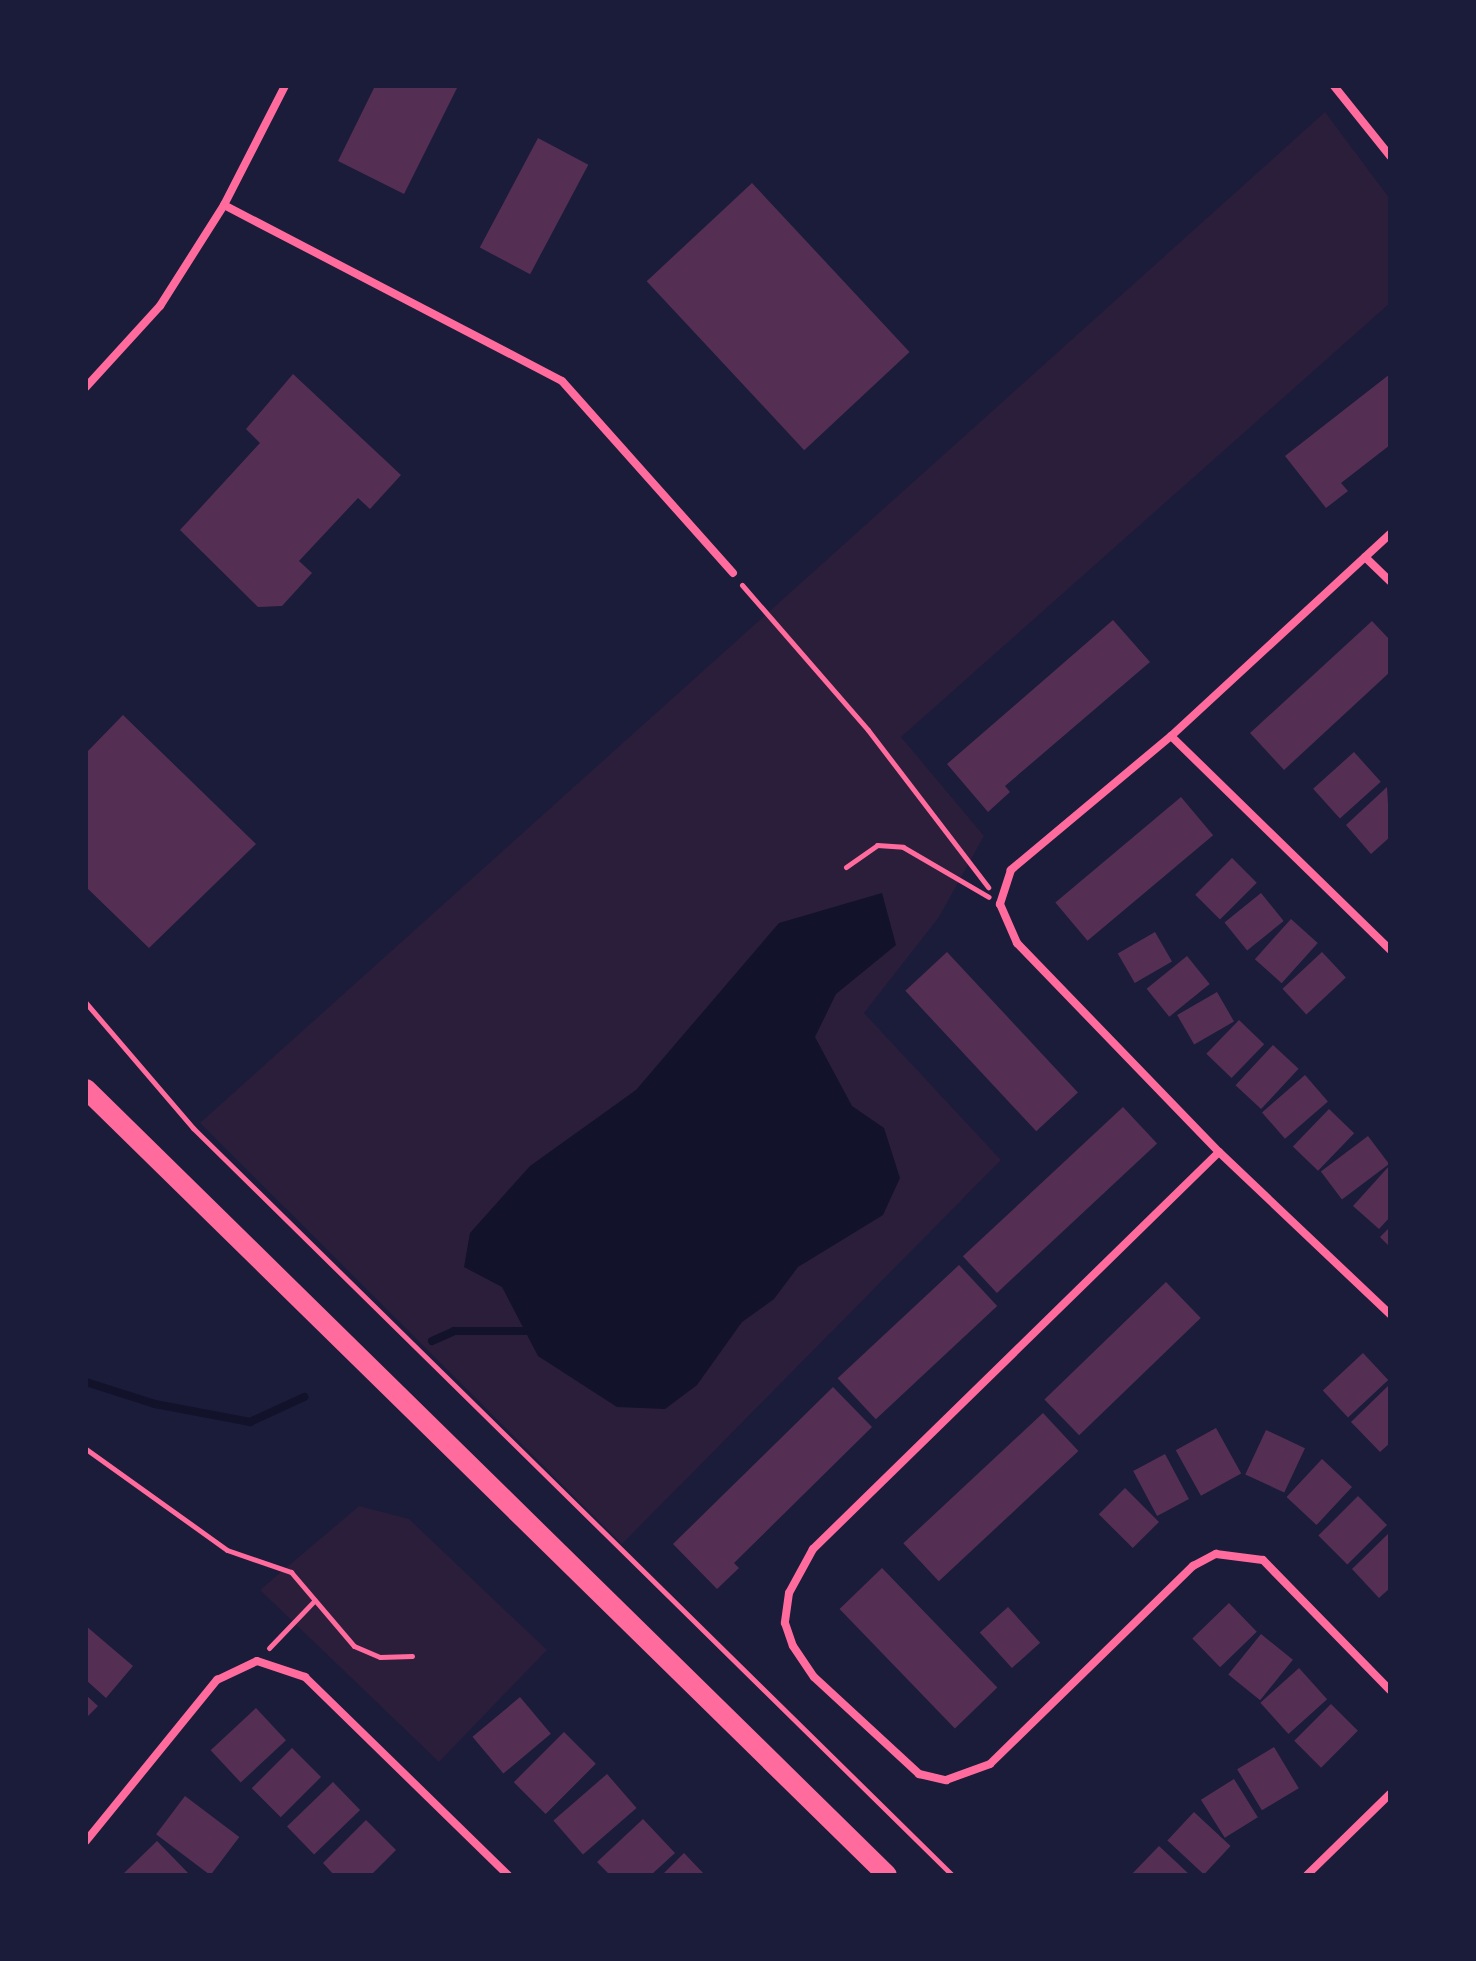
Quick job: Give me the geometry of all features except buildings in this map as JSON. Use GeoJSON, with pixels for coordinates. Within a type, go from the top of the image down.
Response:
{"type":"FeatureCollection","features":[{"type":"Feature","properties":{"kind":"main road"},"geometry":{"type":"LineString","coordinates":[[86,1089],[887,1875]]}},
{"type":"Feature","properties":{"kind":"street"},"geometry":{"type":"LineString","coordinates":[[86,387],[160,306],[224,205],[285,86]]}},
{"type":"Feature","properties":{"kind":"street"},"geometry":{"type":"LineString","coordinates":[[1334,86],[1390,156]]}},
{"type":"Feature","properties":{"kind":"street"},"geometry":{"type":"LineString","coordinates":[[224,205],[562,381],[733,573]]}},
{"type":"Feature","properties":{"kind":"street"},"geometry":{"type":"LineString","coordinates":[[1390,534],[1171,736],[1011,870],[1000,904],[1017,943],[1219,1152],[1390,1314]]}},
{"type":"Feature","properties":{"kind":"street"},"geometry":{"type":"LineString","coordinates":[[1365,557],[1390,581]]}},
{"type":"Feature","properties":{"kind":"street"},"geometry":{"type":"LineString","coordinates":[[1171,736],[1390,950]]}},
{"type":"Feature","properties":{"kind":"street"},"geometry":{"type":"LineString","coordinates":[[1219,1152],[813,1549],[789,1593],[785,1623],[793,1646],[814,1677],[919,1774],[946,1780],[990,1764],[1193,1566],[1216,1554],[1263,1560],[1390,1690]]}},
{"type":"Feature","properties":{"kind":"street"},"geometry":{"type":"LineString","coordinates":[[86,1841],[217,1680],[257,1661],[305,1677],[508,1875]]}},
{"type":"Feature","properties":{"kind":"street"},"geometry":{"type":"LineString","coordinates":[[1307,1875],[1390,1794]]}},
{"type":"Feature","properties":{"kind":"path"},"geometry":{"type":"LineString","coordinates":[[733,573],[762,614],[868,730],[1000,904]]}},
{"type":"Feature","properties":{"kind":"path"},"geometry":{"type":"LineString","coordinates":[[846,867],[877,845],[903,847],[1000,904]]}},
{"type":"Feature","properties":{"kind":"path"},"geometry":{"type":"LineString","coordinates":[[86,1003],[193,1128],[952,1875]]}},
{"type":"Feature","properties":{"kind":"path"},"geometry":{"type":"LineString","coordinates":[[86,1449],[227,1550],[291,1572],[354,1646],[380,1657],[412,1656]]}},
{"type":"Feature","properties":{"kind":"path"},"geometry":{"type":"LineString","coordinates":[[257,1661],[315,1600]]}},
{"type":"Feature","properties":{"kind":"shaded area"},"geometry":{"type":"Polygon","coordinates":[[[1325,112],[1390,199],[1390,303],[901,737],[984,836],[939,917],[864,1013],[1001,1160],[622,1544],[200,1123],[1325,112]]]}},
{"type":"Feature","properties":{"kind":"shaded area"},"geometry":{"type":"Polygon","coordinates":[[[882,893],[896,945],[836,994],[815,1037],[852,1106],[884,1128],[900,1178],[883,1215],[798,1267],[774,1299],[742,1322],[697,1385],[665,1409],[617,1407],[538,1356],[502,1287],[464,1267],[470,1233],[530,1166],[636,1090],[779,923],[882,893]]]}},
{"type":"Feature","properties":{"kind":"shaded area"},"geometry":{"type":"Polygon","coordinates":[[[359,1506],[409,1519],[547,1650],[439,1762],[260,1590],[359,1506]]]}},
{"type":"Feature","properties":{"kind":"waterway"},"geometry":{"type":"LineString","coordinates":[[432,1341],[454,1331],[525,1331]]}},
{"type":"Feature","properties":{"kind":"waterway"},"geometry":{"type":"LineString","coordinates":[[86,1382],[155,1404],[250,1422],[304,1397]]}}]}
